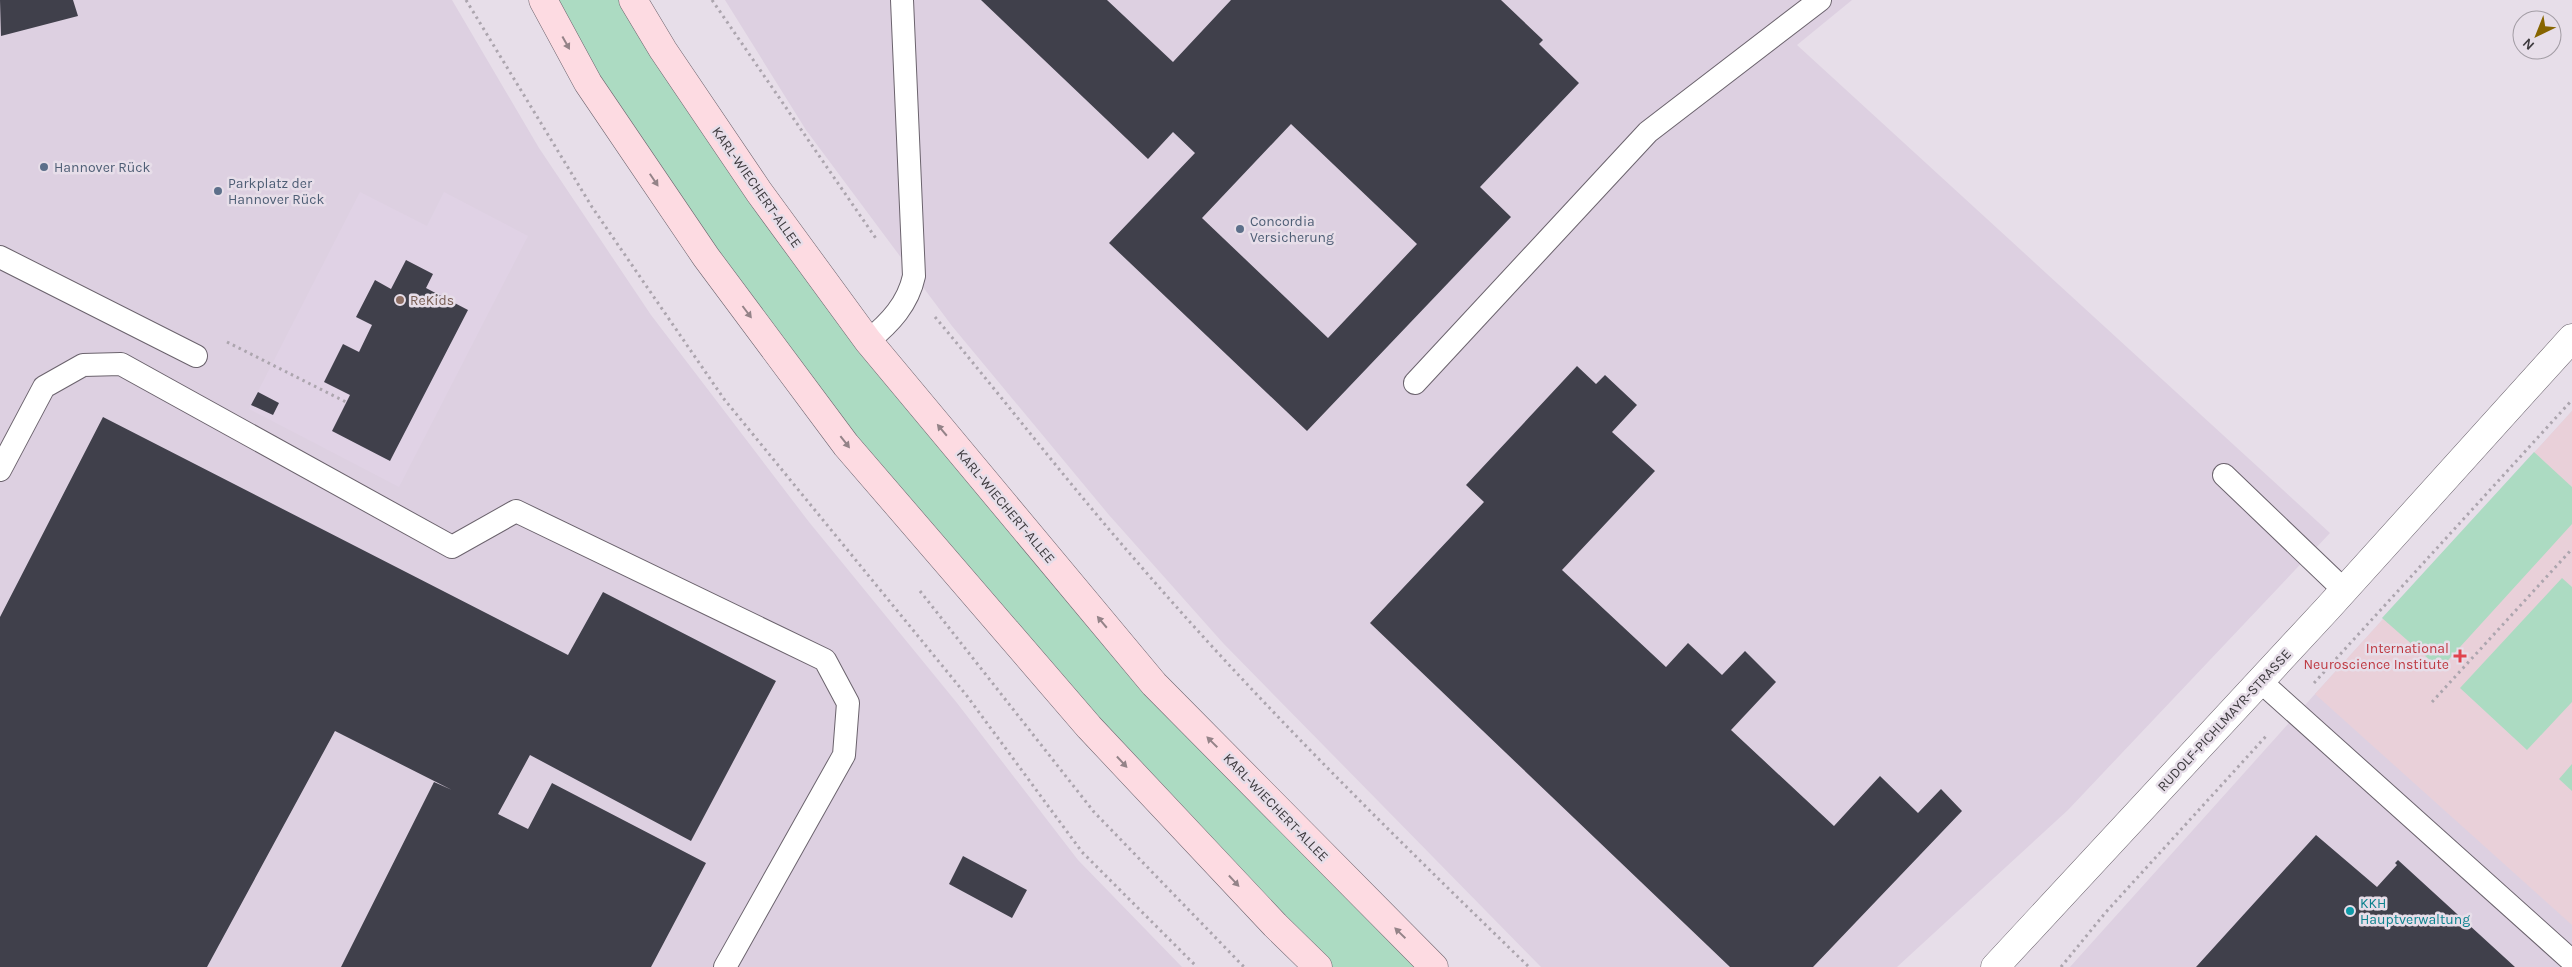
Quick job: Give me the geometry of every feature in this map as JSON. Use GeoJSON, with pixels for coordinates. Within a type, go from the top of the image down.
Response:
{"type":"FeatureCollection","features":[{"type":"Feature","properties":{"kind":"main road"},"geometry":{"type":"LineString","coordinates":[[543,0],[588,83],[706,257],[846,445],[1089,727],[1318,967]]}},
{"type":"Feature","properties":{"kind":"main road","name":"KARL-WIECHERT-ALLEE"},"geometry":{"type":"LineString","coordinates":[[633,0],[663,50],[759,192],[868,341],[1154,684],[1434,967]]}},
{"type":"Feature","properties":{"kind":"street","name":"RUDOLF-PICHLMAYR-STRASSE"},"geometry":{"type":"LineString","coordinates":[[1995,967],[2344,590],[2572,338]]}},
{"type":"Feature","properties":{"kind":"lane"},"geometry":{"type":"LineString","coordinates":[[868,341],[892,321],[912,289],[914,276],[902,0]]}},
{"type":"Feature","properties":{"kind":"lane"},"geometry":{"type":"LineString","coordinates":[[1415,384],[1648,132],[1820,0]]}},
{"type":"Feature","properties":{"kind":"lane"},"geometry":{"type":"LineString","coordinates":[[0,257],[196,356]]}},
{"type":"Feature","properties":{"kind":"lane"},"geometry":{"type":"LineString","coordinates":[[0,470],[44,387],[83,365],[121,364],[452,547],[516,511],[825,660],[848,703],[844,755],[725,967]]}},
{"type":"Feature","properties":{"kind":"lane"},"geometry":{"type":"LineString","coordinates":[[2224,475],[2344,590]]}},
{"type":"Feature","properties":{"kind":"lane"},"geometry":{"type":"LineString","coordinates":[[2260,681],[2572,962]]}},
{"type":"Feature","properties":{"kind":"path"},"geometry":{"type":"LineString","coordinates":[[466,0],[592,207],[724,399],[967,696],[1082,852],[1197,967]]}},
{"type":"Feature","properties":{"kind":"path"},"geometry":{"type":"LineString","coordinates":[[712,0],[912,289],[1137,563],[1259,695],[1399,841],[1529,967]]}},
{"type":"Feature","properties":{"kind":"path"},"geometry":{"type":"LineString","coordinates":[[224,340],[346,402]]}},
{"type":"Feature","properties":{"kind":"path"},"geometry":{"type":"LineString","coordinates":[[2432,702],[2572,549]]}},
{"type":"Feature","properties":{"kind":"shaded area"},"geometry":{"type":"Polygon","coordinates":[[[0,0],[452,0],[539,148],[651,315],[809,522],[957,703],[1078,860],[1182,967],[0,967],[0,0]]]}},
{"type":"Feature","properties":{"kind":"shaded area"},"geometry":{"type":"Polygon","coordinates":[[[725,0],[1852,0],[1797,45],[2330,533],[2068,810],[1897,967],[1541,967],[1223,643],[1109,515],[952,326],[806,130],[725,0]]]}},
{"type":"Feature","properties":{"kind":"shaded area","name":"ReKids"},"geometry":{"type":"Polygon","coordinates":[[[360,192],[427,226],[444,192],[528,236],[399,487],[249,409],[360,192]]]}},
{"type":"Feature","properties":{"kind":"shaded area"},"geometry":{"type":"Polygon","coordinates":[[[2572,411],[2572,967],[2070,967],[2315,694],[2572,411]]]}},
{"type":"Feature","properties":{"kind":"shaded area","name":"International Neuroscience Institute"},"geometry":{"type":"Polygon","coordinates":[[[2572,411],[2572,925],[2315,694],[2572,411]]]}},
{"type":"Feature","properties":{"kind":"green space"},"geometry":{"type":"Polygon","coordinates":[[[543,0],[633,0],[759,192],[1154,684],[1434,967],[1318,967],[846,445],[543,0]]]}},
{"type":"Feature","properties":{"kind":"green space"},"geometry":{"type":"Polygon","coordinates":[[[2534,452],[2572,487],[2572,524],[2440,669],[2382,618],[2534,452]]]}},
{"type":"Feature","properties":{"kind":"green space"},"geometry":{"type":"Polygon","coordinates":[[[2562,578],[2572,587],[2572,702],[2527,750],[2460,688],[2562,578]]]}},
{"type":"Feature","properties":{"kind":"green space"},"geometry":{"type":"Polygon","coordinates":[[[2572,764],[2572,791],[2559,779],[2572,764]]]}},
{"type":"Feature","properties":{"kind":"building"},"geometry":{"type":"Polygon","coordinates":[[[0,0],[73,0],[78,16],[1,36],[0,0]]]}},
{"type":"Feature","properties":{"kind":"building"},"geometry":{"type":"Polygon","coordinates":[[[981,0],[1107,0],[1173,62],[1231,0],[1501,0],[1543,40],[1539,44],[1579,83],[1480,187],[1511,217],[1307,431],[1109,243],[1195,153],[1173,132],[1148,159],[981,0]],[[1291,124],[1202,218],[1328,338],[1417,244],[1291,124]]]}},
{"type":"Feature","properties":{"kind":"building"},"geometry":{"type":"Polygon","coordinates":[[[406,260],[433,274],[426,288],[468,310],[390,461],[332,431],[350,395],[324,382],[343,344],[359,352],[372,325],[356,317],[375,280],[391,289],[406,260]]]}},
{"type":"Feature","properties":{"kind":"building"},"geometry":{"type":"Polygon","coordinates":[[[1577,366],[1596,384],[1605,375],[1637,405],[1612,432],[1655,471],[1562,570],[1666,667],[1688,643],[1722,675],[1745,651],[1776,682],[1731,730],[1834,826],[1880,776],[1918,813],[1941,789],[1962,811],[1813,967],[1730,967],[1370,623],[1484,502],[1466,485],[1577,366]]]}},
{"type":"Feature","properties":{"kind":"building"},"geometry":{"type":"Polygon","coordinates":[[[258,392],[279,403],[273,415],[251,405],[258,392]]]}},
{"type":"Feature","properties":{"kind":"building"},"geometry":{"type":"Polygon","coordinates":[[[103,417],[568,655],[603,592],[776,681],[691,841],[530,755],[498,814],[528,829],[552,783],[706,863],[651,967],[341,967],[434,782],[452,790],[335,731],[207,967],[0,967],[0,617],[103,417]]]}},
{"type":"Feature","properties":{"kind":"building","name":"KKH Hauptverwaltung"},"geometry":{"type":"Polygon","coordinates":[[[2316,835],[2377,887],[2397,865],[2395,863],[2398,860],[2515,967],[2196,967],[2316,835]]]}},
{"type":"Feature","properties":{"kind":"building"},"geometry":{"type":"Polygon","coordinates":[[[963,856],[1027,890],[1012,918],[949,884],[963,856]]]}},
{"type":"Feature","properties":{"kind":"place","name":"Hannover Rück"},"geometry":{"type":"Point","coordinates":[44,167]}},
{"type":"Feature","properties":{"kind":"place","name":"Parkplatz der Hannover Rück"},"geometry":{"type":"Point","coordinates":[218,191]}},
{"type":"Feature","properties":{"kind":"place","name":"Concordia Versicherung"},"geometry":{"type":"Point","coordinates":[1240,229]}},
{"type":"Feature","properties":{"kind":"place","name":"ReKids"},"geometry":{"type":"Point","coordinates":[400,300]}},
{"type":"Feature","properties":{"kind":"place","name":"International Neuroscience Institute"},"geometry":{"type":"Point","coordinates":[2460,656]}},
{"type":"Feature","properties":{"kind":"place","name":"KKH Hauptverwaltung"},"geometry":{"type":"Point","coordinates":[2350,911]}}]}
